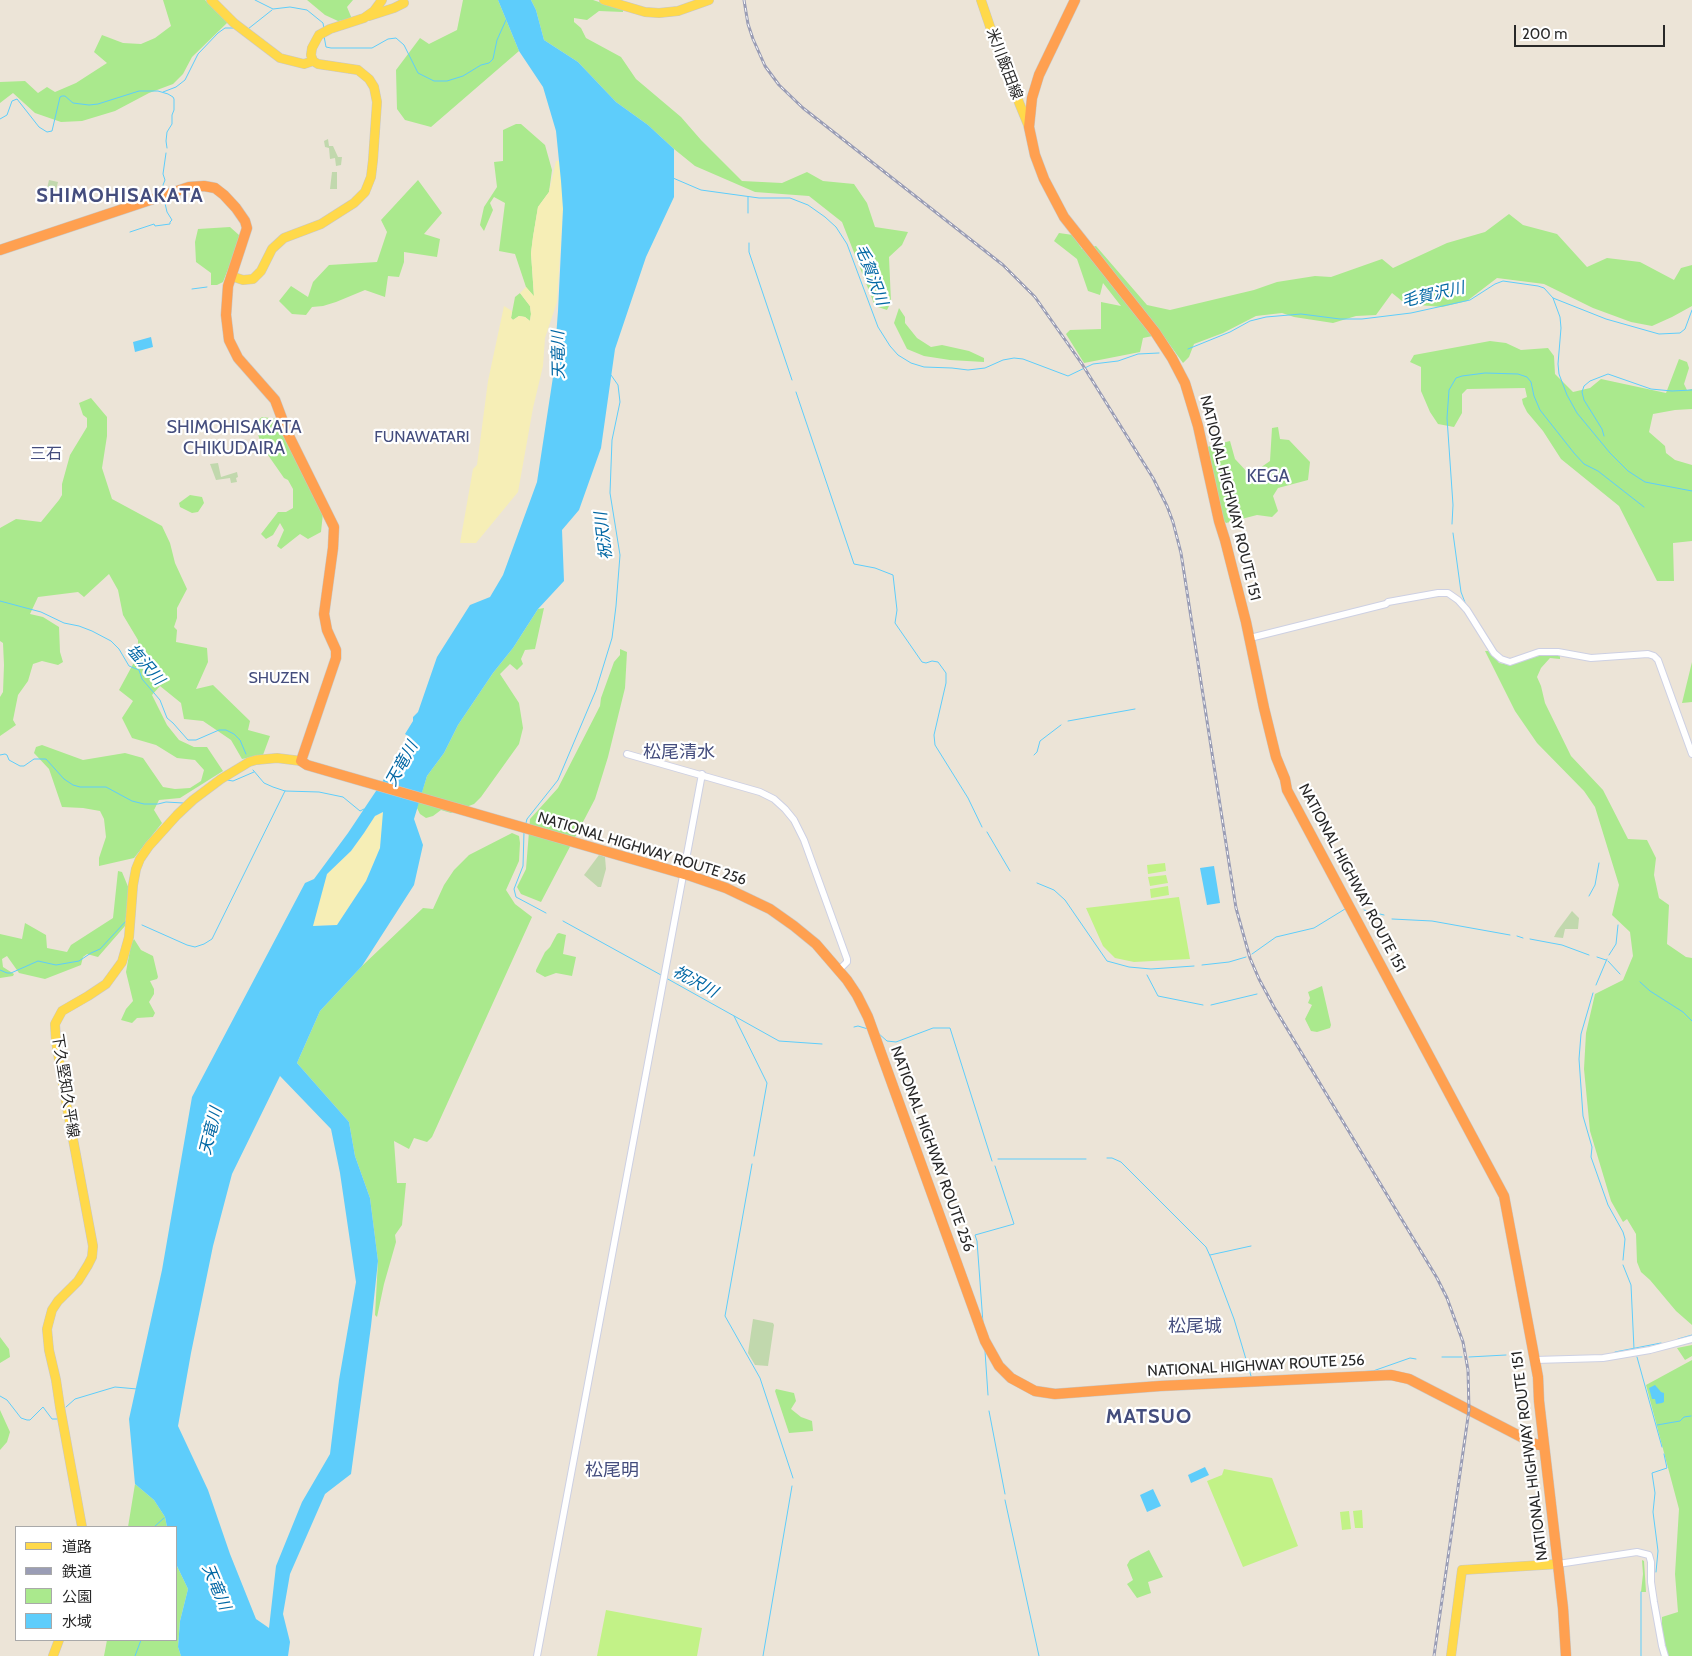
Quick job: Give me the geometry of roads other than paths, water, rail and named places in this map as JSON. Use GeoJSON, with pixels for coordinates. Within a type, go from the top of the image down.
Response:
{"type":"FeatureCollection","features":[{"type":"Feature","properties":{"kind":"highway","name":"NATIONAL HIGHWAY ROUTE 151"},"geometry":{"type":"LineString","coordinates":[[1075,0],[1039,75],[1032,98],[1030,127],[1035,155],[1044,179],[1064,218],[1155,332],[1185,383],[1198,426],[1218,522],[1225,540],[1250,638],[1276,757],[1290,798],[1502,1188],[1538,1377],[1564,1616],[1566,1656]]}},
{"type":"Feature","properties":{"kind":"highway"},"geometry":{"type":"LineString","coordinates":[[0,250],[189,188],[204,186],[218,190],[241,214],[245,221],[246,231],[227,290],[226,315],[229,340],[238,358],[275,400],[287,432],[334,527],[324,614],[327,630],[336,650],[336,658],[301,761]]}},
{"type":"Feature","properties":{"kind":"highway","name":"NATIONAL HIGHWAY ROUTE 256"},"geometry":{"type":"LineString","coordinates":[[301,761],[307,765],[683,874],[742,894],[770,909],[816,944],[855,990],[873,1031],[985,1341],[999,1366],[1017,1383],[1035,1392],[1055,1394],[1160,1386],[1391,1375],[1409,1379],[1535,1444],[1544,1446]]}},
{"type":"Feature","properties":{"kind":"main road"},"geometry":{"type":"LineString","coordinates":[[211,0],[234,23],[280,58],[304,64],[313,61]]}},
{"type":"Feature","properties":{"kind":"main road"},"geometry":{"type":"LineString","coordinates":[[364,18],[374,11],[382,0]]}},
{"type":"Feature","properties":{"kind":"main road"},"geometry":{"type":"LineString","coordinates":[[393,0],[397,3],[406,2]]}},
{"type":"Feature","properties":{"kind":"main road"},"geometry":{"type":"LineString","coordinates":[[604,0],[645,12],[659,13],[678,11],[709,0]]}},
{"type":"Feature","properties":{"kind":"main road","name":"米川飯田線"},"geometry":{"type":"LineString","coordinates":[[981,0],[1000,56],[1030,127]]}},
{"type":"Feature","properties":{"kind":"main road"},"geometry":{"type":"LineString","coordinates":[[231,276],[243,280],[253,279],[261,271],[272,249],[284,238],[322,224],[354,203],[365,192],[373,160],[376,109],[374,87],[369,79],[358,70],[318,64],[313,61],[312,48],[316,39],[324,32],[394,8],[406,2]]}},
{"type":"Feature","properties":{"kind":"main road","name":"下久堅知久平線"},"geometry":{"type":"LineString","coordinates":[[82,1526],[49,1350],[47,1329],[52,1310],[58,1301],[78,1281],[88,1265],[92,1257],[93,1246],[64,1091],[56,1041],[56,1024],[62,1011],[106,984],[122,962],[129,937],[136,869],[140,859],[172,820],[192,800],[248,762],[277,758],[301,761]]}},
{"type":"Feature","properties":{"kind":"main road"},"geometry":{"type":"LineString","coordinates":[[1451,1656],[1462,1570],[1558,1564]]}},
{"type":"Feature","properties":{"kind":"main road"},"geometry":{"type":"LineString","coordinates":[[54,1656],[59,1641]]}},
{"type":"Feature","properties":{"kind":"street"},"geometry":{"type":"LineString","coordinates":[[1250,638],[1388,602],[1448,593],[1467,610],[1494,653],[1501,659],[1510,662],[1539,652],[1558,652],[1591,658],[1648,654],[1654,656],[1658,660],[1692,754]]}},
{"type":"Feature","properties":{"kind":"street"},"geometry":{"type":"LineString","coordinates":[[627,754],[760,792],[779,803],[794,820],[804,840],[847,959],[847,962],[839,970]]}},
{"type":"Feature","properties":{"kind":"street"},"geometry":{"type":"LineString","coordinates":[[537,1656],[702,774]]}},
{"type":"Feature","properties":{"kind":"street"},"geometry":{"type":"LineString","coordinates":[[1535,1360],[1603,1358],[1650,1350],[1692,1339]]}},
{"type":"Feature","properties":{"kind":"street"},"geometry":{"type":"LineString","coordinates":[[1558,1564],[1637,1552],[1648,1555],[1651,1562],[1654,1602],[1665,1656]]}},
{"type":"Feature","properties":{"kind":"water","name":"天竜川"},"geometry":{"type":"Polygon","coordinates":[[[498,0],[531,0],[536,10],[544,40],[578,62],[616,102],[648,125],[674,149],[674,197],[646,257],[615,349],[601,448],[579,510],[562,530],[564,581],[538,609],[513,648],[493,673],[458,725],[444,753],[427,776],[414,819],[423,845],[414,885],[362,966],[320,1011],[297,1063],[349,1122],[355,1156],[370,1198],[378,1261],[351,1474],[325,1494],[290,1574],[283,1614],[290,1642],[288,1656],[181,1656],[178,1647],[180,1621],[188,1589],[178,1568],[178,1526],[167,1526],[165,1517],[154,1500],[135,1484],[129,1419],[162,1270],[192,1097],[305,883],[314,879],[348,833],[388,773],[400,763],[407,746],[405,745],[408,736],[405,734],[413,721],[413,717],[418,712],[437,657],[470,605],[490,597],[503,575],[537,482],[553,377],[563,209],[556,131],[543,87],[519,51],[498,0]],[[383,812],[375,816],[351,851],[327,874],[313,926],[337,925],[366,881],[380,848],[383,812]],[[280,1076],[232,1174],[213,1246],[178,1426],[208,1490],[230,1554],[256,1619],[269,1628],[276,1566],[302,1502],[330,1454],[339,1380],[356,1282],[340,1173],[331,1129],[280,1076]]]}},
{"type":"Feature","properties":{"kind":"water"},"geometry":{"type":"Polygon","coordinates":[[[151,337],[153,347],[135,352],[133,342],[151,337]]]}},
{"type":"Feature","properties":{"kind":"water"},"geometry":{"type":"Polygon","coordinates":[[[1214,866],[1220,903],[1207,905],[1200,868],[1214,866]]]}},
{"type":"Feature","properties":{"kind":"water"},"geometry":{"type":"Polygon","coordinates":[[[1655,1385],[1664,1393],[1664,1402],[1662,1403],[1656,1404],[1655,1399],[1652,1399],[1649,1388],[1655,1385]]]}},
{"type":"Feature","properties":{"kind":"water"},"geometry":{"type":"Polygon","coordinates":[[[1205,1467],[1209,1475],[1191,1483],[1188,1475],[1205,1467]]]}},
{"type":"Feature","properties":{"kind":"water"},"geometry":{"type":"Polygon","coordinates":[[[1153,1489],[1161,1506],[1147,1512],[1140,1495],[1153,1489]]]}},
{"type":"Feature","properties":{"kind":"waterway"},"geometry":{"type":"LineString","coordinates":[[255,0],[273,9],[290,7],[307,10],[323,23],[324,29]]}},
{"type":"Feature","properties":{"kind":"waterway"},"geometry":{"type":"LineString","coordinates":[[248,29],[272,10]]}},
{"type":"Feature","properties":{"kind":"waterway"},"geometry":{"type":"LineString","coordinates":[[324,36],[326,47],[331,48],[372,48],[388,39],[396,38],[404,45],[418,73],[434,81],[447,81],[463,76],[481,65],[489,63],[493,59],[497,40],[506,20]]}},
{"type":"Feature","properties":{"kind":"waterway"},"geometry":{"type":"LineString","coordinates":[[163,92],[176,87],[185,80],[198,54],[218,33],[225,28],[234,28]]}},
{"type":"Feature","properties":{"kind":"waterway"},"geometry":{"type":"LineString","coordinates":[[0,119],[7,115],[12,101],[17,99],[39,127],[47,132],[52,131],[60,97],[62,96],[65,96],[73,103],[89,105],[139,91],[158,91],[168,94],[174,99],[172,124],[167,132],[167,148]]}},
{"type":"Feature","properties":{"kind":"waterway"},"geometry":{"type":"LineString","coordinates":[[164,191],[163,185],[165,180],[163,174],[166,153]]}},
{"type":"Feature","properties":{"kind":"waterway","name":"毛賀沢川"},"geometry":{"type":"LineString","coordinates":[[673,178],[701,190],[759,198],[790,198],[808,205],[825,217],[836,227],[847,244],[878,327],[898,355],[911,363],[924,367],[968,370],[985,368],[1003,360],[1014,358],[1023,359],[1068,376],[1093,364],[1118,361],[1138,354],[1159,353]]}},
{"type":"Feature","properties":{"kind":"waterway"},"geometry":{"type":"LineString","coordinates":[[748,197],[748,213]]}},
{"type":"Feature","properties":{"kind":"waterway"},"geometry":{"type":"LineString","coordinates":[[130,232],[154,224],[155,226],[170,224],[172,220],[167,212],[164,199]]}},
{"type":"Feature","properties":{"kind":"waterway"},"geometry":{"type":"LineString","coordinates":[[749,243],[749,252],[792,380]]}},
{"type":"Feature","properties":{"kind":"waterway","name":"毛賀沢川"},"geometry":{"type":"LineString","coordinates":[[1188,349],[1230,332],[1250,321],[1266,317],[1301,314],[1340,319],[1362,319],[1411,313],[1470,300],[1503,281],[1544,288],[1553,298],[1606,319],[1659,334],[1680,333],[1685,329],[1692,310]]}},
{"type":"Feature","properties":{"kind":"waterway"},"geometry":{"type":"LineString","coordinates":[[192,289],[207,287]]}},
{"type":"Feature","properties":{"kind":"waterway"},"geometry":{"type":"LineString","coordinates":[[1553,298],[1560,317],[1561,328],[1559,374],[1567,395],[1577,413],[1610,453],[1628,471],[1645,482],[1692,491]]}},
{"type":"Feature","properties":{"kind":"waterway"},"geometry":{"type":"LineString","coordinates":[[1452,524],[1453,505],[1447,418],[1449,390],[1456,378],[1485,373],[1518,374],[1527,377],[1531,382],[1540,410],[1574,453],[1584,464],[1598,471],[1644,507]]}},
{"type":"Feature","properties":{"kind":"waterway"},"geometry":{"type":"LineString","coordinates":[[1604,436],[1602,429],[1584,400],[1582,392],[1584,386],[1590,381],[1608,374],[1651,389],[1692,390]]}},
{"type":"Feature","properties":{"kind":"waterway","name":"祝沢川"},"geometry":{"type":"LineString","coordinates":[[526,823],[527,819],[558,780],[596,690],[612,638],[620,555],[610,493],[612,440],[620,402],[618,385],[611,375]]}},
{"type":"Feature","properties":{"kind":"waterway"},"geometry":{"type":"LineString","coordinates":[[796,392],[854,564],[875,568],[893,575],[897,610],[895,623],[922,662],[938,662],[946,673],[946,683],[934,735],[935,745],[968,798],[982,827]]}},
{"type":"Feature","properties":{"kind":"waterway"},"geometry":{"type":"LineString","coordinates":[[1453,533],[1461,592],[1466,605]]}},
{"type":"Feature","properties":{"kind":"waterway","name":"塩沢川"},"geometry":{"type":"LineString","coordinates":[[0,601],[41,612],[64,623],[92,631],[111,641],[119,649],[129,666],[139,670],[142,679],[160,700],[167,718],[188,740],[196,740],[219,730],[226,730],[240,740],[246,754]]}},
{"type":"Feature","properties":{"kind":"waterway"},"geometry":{"type":"LineString","coordinates":[[1068,721],[1135,709]]}},
{"type":"Feature","properties":{"kind":"waterway"},"geometry":{"type":"LineString","coordinates":[[1034,755],[1037,752],[1040,741],[1061,725]]}},
{"type":"Feature","properties":{"kind":"waterway"},"geometry":{"type":"LineString","coordinates":[[0,755],[7,755],[9,760],[20,766],[24,766],[34,759],[46,759],[64,779],[73,785],[80,787],[106,787],[132,801],[144,804],[183,803]]}},
{"type":"Feature","properties":{"kind":"waterway","name":"塩沢川"},"geometry":{"type":"LineString","coordinates":[[253,770],[264,783],[273,787],[285,791],[319,792],[343,797],[360,811],[364,809]]}},
{"type":"Feature","properties":{"kind":"waterway"},"geometry":{"type":"LineString","coordinates":[[227,780],[233,781],[254,772]]}},
{"type":"Feature","properties":{"kind":"waterway"},"geometry":{"type":"LineString","coordinates":[[142,925],[195,947],[212,939],[285,791]]}},
{"type":"Feature","properties":{"kind":"waterway","name":"祝沢川"},"geometry":{"type":"LineString","coordinates":[[524,832],[523,866],[514,889],[516,897],[546,913]]}},
{"type":"Feature","properties":{"kind":"waterway"},"geometry":{"type":"LineString","coordinates":[[987,832],[1010,871]]}},
{"type":"Feature","properties":{"kind":"waterway"},"geometry":{"type":"LineString","coordinates":[[1589,896],[1595,885],[1599,863]]}},
{"type":"Feature","properties":{"kind":"waterway"},"geometry":{"type":"LineString","coordinates":[[1037,883],[1054,890],[1065,900],[1107,961],[1129,967],[1151,969],[1194,966]]}},
{"type":"Feature","properties":{"kind":"waterway"},"geometry":{"type":"LineString","coordinates":[[1252,954],[1276,937],[1314,928],[1345,909]]}},
{"type":"Feature","properties":{"kind":"waterway"},"geometry":{"type":"LineString","coordinates":[[1364,910],[1384,915]]}},
{"type":"Feature","properties":{"kind":"waterway"},"geometry":{"type":"LineString","coordinates":[[1392,919],[1432,921],[1510,935]]}},
{"type":"Feature","properties":{"kind":"waterway"},"geometry":{"type":"LineString","coordinates":[[0,970],[11,973],[38,961],[56,965],[79,961],[100,949],[126,921]]}},
{"type":"Feature","properties":{"kind":"waterway","name":"祝沢川"},"geometry":{"type":"LineString","coordinates":[[563,921],[661,975]]}},
{"type":"Feature","properties":{"kind":"waterway"},"geometry":{"type":"LineString","coordinates":[[1609,955],[1616,944],[1618,925]]}},
{"type":"Feature","properties":{"kind":"waterway"},"geometry":{"type":"LineString","coordinates":[[1517,936],[1523,938]]}},
{"type":"Feature","properties":{"kind":"waterway"},"geometry":{"type":"LineString","coordinates":[[1530,939],[1562,945],[1589,955]]}},
{"type":"Feature","properties":{"kind":"waterway"},"geometry":{"type":"LineString","coordinates":[[1202,965],[1229,962],[1246,957]]}},
{"type":"Feature","properties":{"kind":"waterway"},"geometry":{"type":"LineString","coordinates":[[1597,957],[1606,960]]}},
{"type":"Feature","properties":{"kind":"waterway"},"geometry":{"type":"LineString","coordinates":[[1596,985],[1607,959]]}},
{"type":"Feature","properties":{"kind":"waterway"},"geometry":{"type":"LineString","coordinates":[[1608,961],[1620,974]]}},
{"type":"Feature","properties":{"kind":"waterway"},"geometry":{"type":"LineString","coordinates":[[1147,975],[1158,996],[1203,1005]]}},
{"type":"Feature","properties":{"kind":"waterway","name":"祝沢川"},"geometry":{"type":"LineString","coordinates":[[666,978],[779,1041],[822,1044]]}},
{"type":"Feature","properties":{"kind":"waterway"},"geometry":{"type":"LineString","coordinates":[[1640,982],[1650,991],[1683,1012],[1692,1021]]}},
{"type":"Feature","properties":{"kind":"waterway"},"geometry":{"type":"LineString","coordinates":[[1593,993],[1581,1034],[1579,1059],[1583,1116],[1592,1147],[1591,1157],[1608,1205],[1625,1239],[1623,1260]]}},
{"type":"Feature","properties":{"kind":"waterway"},"geometry":{"type":"LineString","coordinates":[[1211,1005],[1257,994]]}},
{"type":"Feature","properties":{"kind":"waterway"},"geometry":{"type":"LineString","coordinates":[[734,1016],[767,1083],[754,1156]]}},
{"type":"Feature","properties":{"kind":"waterway","name":"祝沢川"},"geometry":{"type":"LineString","coordinates":[[854,1027],[858,1026],[868,1029]]}},
{"type":"Feature","properties":{"kind":"waterway","name":"祝沢川"},"geometry":{"type":"LineString","coordinates":[[878,1033],[887,1041],[896,1042],[933,1028],[950,1028],[992,1161]]}},
{"type":"Feature","properties":{"kind":"waterway"},"geometry":{"type":"LineString","coordinates":[[1107,1158],[1121,1162],[1206,1247],[1234,1319],[1251,1376]]}},
{"type":"Feature","properties":{"kind":"waterway"},"geometry":{"type":"LineString","coordinates":[[998,1159],[1086,1159]]}},
{"type":"Feature","properties":{"kind":"waterway"},"geometry":{"type":"LineString","coordinates":[[752,1164],[725,1316],[760,1378],[793,1478]]}},
{"type":"Feature","properties":{"kind":"waterway"},"geometry":{"type":"LineString","coordinates":[[983,1323],[975,1235],[1014,1224],[995,1166]]}},
{"type":"Feature","properties":{"kind":"waterway"},"geometry":{"type":"LineString","coordinates":[[1210,1255],[1251,1246]]}},
{"type":"Feature","properties":{"kind":"waterway"},"geometry":{"type":"LineString","coordinates":[[1623,1265],[1631,1285],[1634,1349]]}},
{"type":"Feature","properties":{"kind":"waterway"},"geometry":{"type":"LineString","coordinates":[[1678,1339],[1692,1335]]}},
{"type":"Feature","properties":{"kind":"waterway"},"geometry":{"type":"LineString","coordinates":[[1615,1352],[1661,1343]]}},
{"type":"Feature","properties":{"kind":"waterway"},"geometry":{"type":"LineString","coordinates":[[985,1351],[988,1395]]}},
{"type":"Feature","properties":{"kind":"waterway"},"geometry":{"type":"LineString","coordinates":[[1469,1357],[1506,1355]]}},
{"type":"Feature","properties":{"kind":"waterway"},"geometry":{"type":"LineString","coordinates":[[1442,1357],[1462,1357]]}},
{"type":"Feature","properties":{"kind":"waterway"},"geometry":{"type":"LineString","coordinates":[[1637,1357],[1662,1447]]}},
{"type":"Feature","properties":{"kind":"waterway"},"geometry":{"type":"LineString","coordinates":[[1356,1372],[1373,1371],[1410,1358],[1416,1359]]}},
{"type":"Feature","properties":{"kind":"waterway"},"geometry":{"type":"LineString","coordinates":[[66,1407],[75,1399],[115,1387],[137,1389]]}},
{"type":"Feature","properties":{"kind":"waterway"},"geometry":{"type":"LineString","coordinates":[[0,1396],[7,1400],[21,1418],[30,1420],[43,1407],[52,1419],[59,1417]]}},
{"type":"Feature","properties":{"kind":"waterway"},"geometry":{"type":"LineString","coordinates":[[989,1411],[1005,1494]]}},
{"type":"Feature","properties":{"kind":"waterway"},"geometry":{"type":"LineString","coordinates":[[1657,1425],[1680,1421],[1684,1417],[1691,1416]]}},
{"type":"Feature","properties":{"kind":"waterway"},"geometry":{"type":"LineString","coordinates":[[1656,1572],[1658,1551],[1653,1512],[1655,1493],[1652,1473],[1667,1468],[1664,1454]]}},
{"type":"Feature","properties":{"kind":"waterway"},"geometry":{"type":"LineString","coordinates":[[763,1656],[792,1486]]}},
{"type":"Feature","properties":{"kind":"waterway"},"geometry":{"type":"LineString","coordinates":[[1005,1500],[1039,1656]]}},
{"type":"Feature","properties":{"kind":"waterway"},"geometry":{"type":"LineString","coordinates":[[155,1526],[164,1518]]}},
{"type":"Feature","properties":{"kind":"waterway"},"geometry":{"type":"LineString","coordinates":[[1641,1592],[1641,1656]]}},
{"type":"Feature","properties":{"kind":"waterway"},"geometry":{"type":"LineString","coordinates":[[135,1656],[141,1641]]}},
{"type":"Feature","properties":{"kind":"railway"},"geometry":{"type":"LineString","coordinates":[[744,0],[753,39],[765,66],[779,85],[803,108],[1003,265],[1035,297],[1082,364],[1153,478],[1167,506],[1181,553],[1236,908],[1250,958],[1274,1007],[1437,1278],[1447,1298],[1463,1342],[1468,1370],[1469,1410],[1434,1656]]}},
{"type":"Feature","properties":{"kind":"district","name":"SHIMOHISAKATA"},"geometry":{"type":"Point","coordinates":[120,196]}},
{"type":"Feature","properties":{"kind":"district","name":"FUNAWATARI"},"geometry":{"type":"Point","coordinates":[422,437]}},
{"type":"Feature","properties":{"kind":"district","name":"SHIMOHISAKATA CHIKUDAIRA"},"geometry":{"type":"Point","coordinates":[234,438]}},
{"type":"Feature","properties":{"kind":"district","name":"三石"},"geometry":{"type":"Point","coordinates":[46,454]}},
{"type":"Feature","properties":{"kind":"district","name":"KEGA"},"geometry":{"type":"Point","coordinates":[1268,477]}},
{"type":"Feature","properties":{"kind":"district","name":"SHUZEN"},"geometry":{"type":"Point","coordinates":[279,678]}},
{"type":"Feature","properties":{"kind":"district","name":"松尾清水"},"geometry":{"type":"Point","coordinates":[679,753]}},
{"type":"Feature","properties":{"kind":"district","name":"松尾城"},"geometry":{"type":"Point","coordinates":[1195,1327]}},
{"type":"Feature","properties":{"kind":"district","name":"MATSUO"},"geometry":{"type":"Point","coordinates":[1149,1417]}},
{"type":"Feature","properties":{"kind":"district","name":"松尾明"},"geometry":{"type":"Point","coordinates":[612,1471]}}]}
